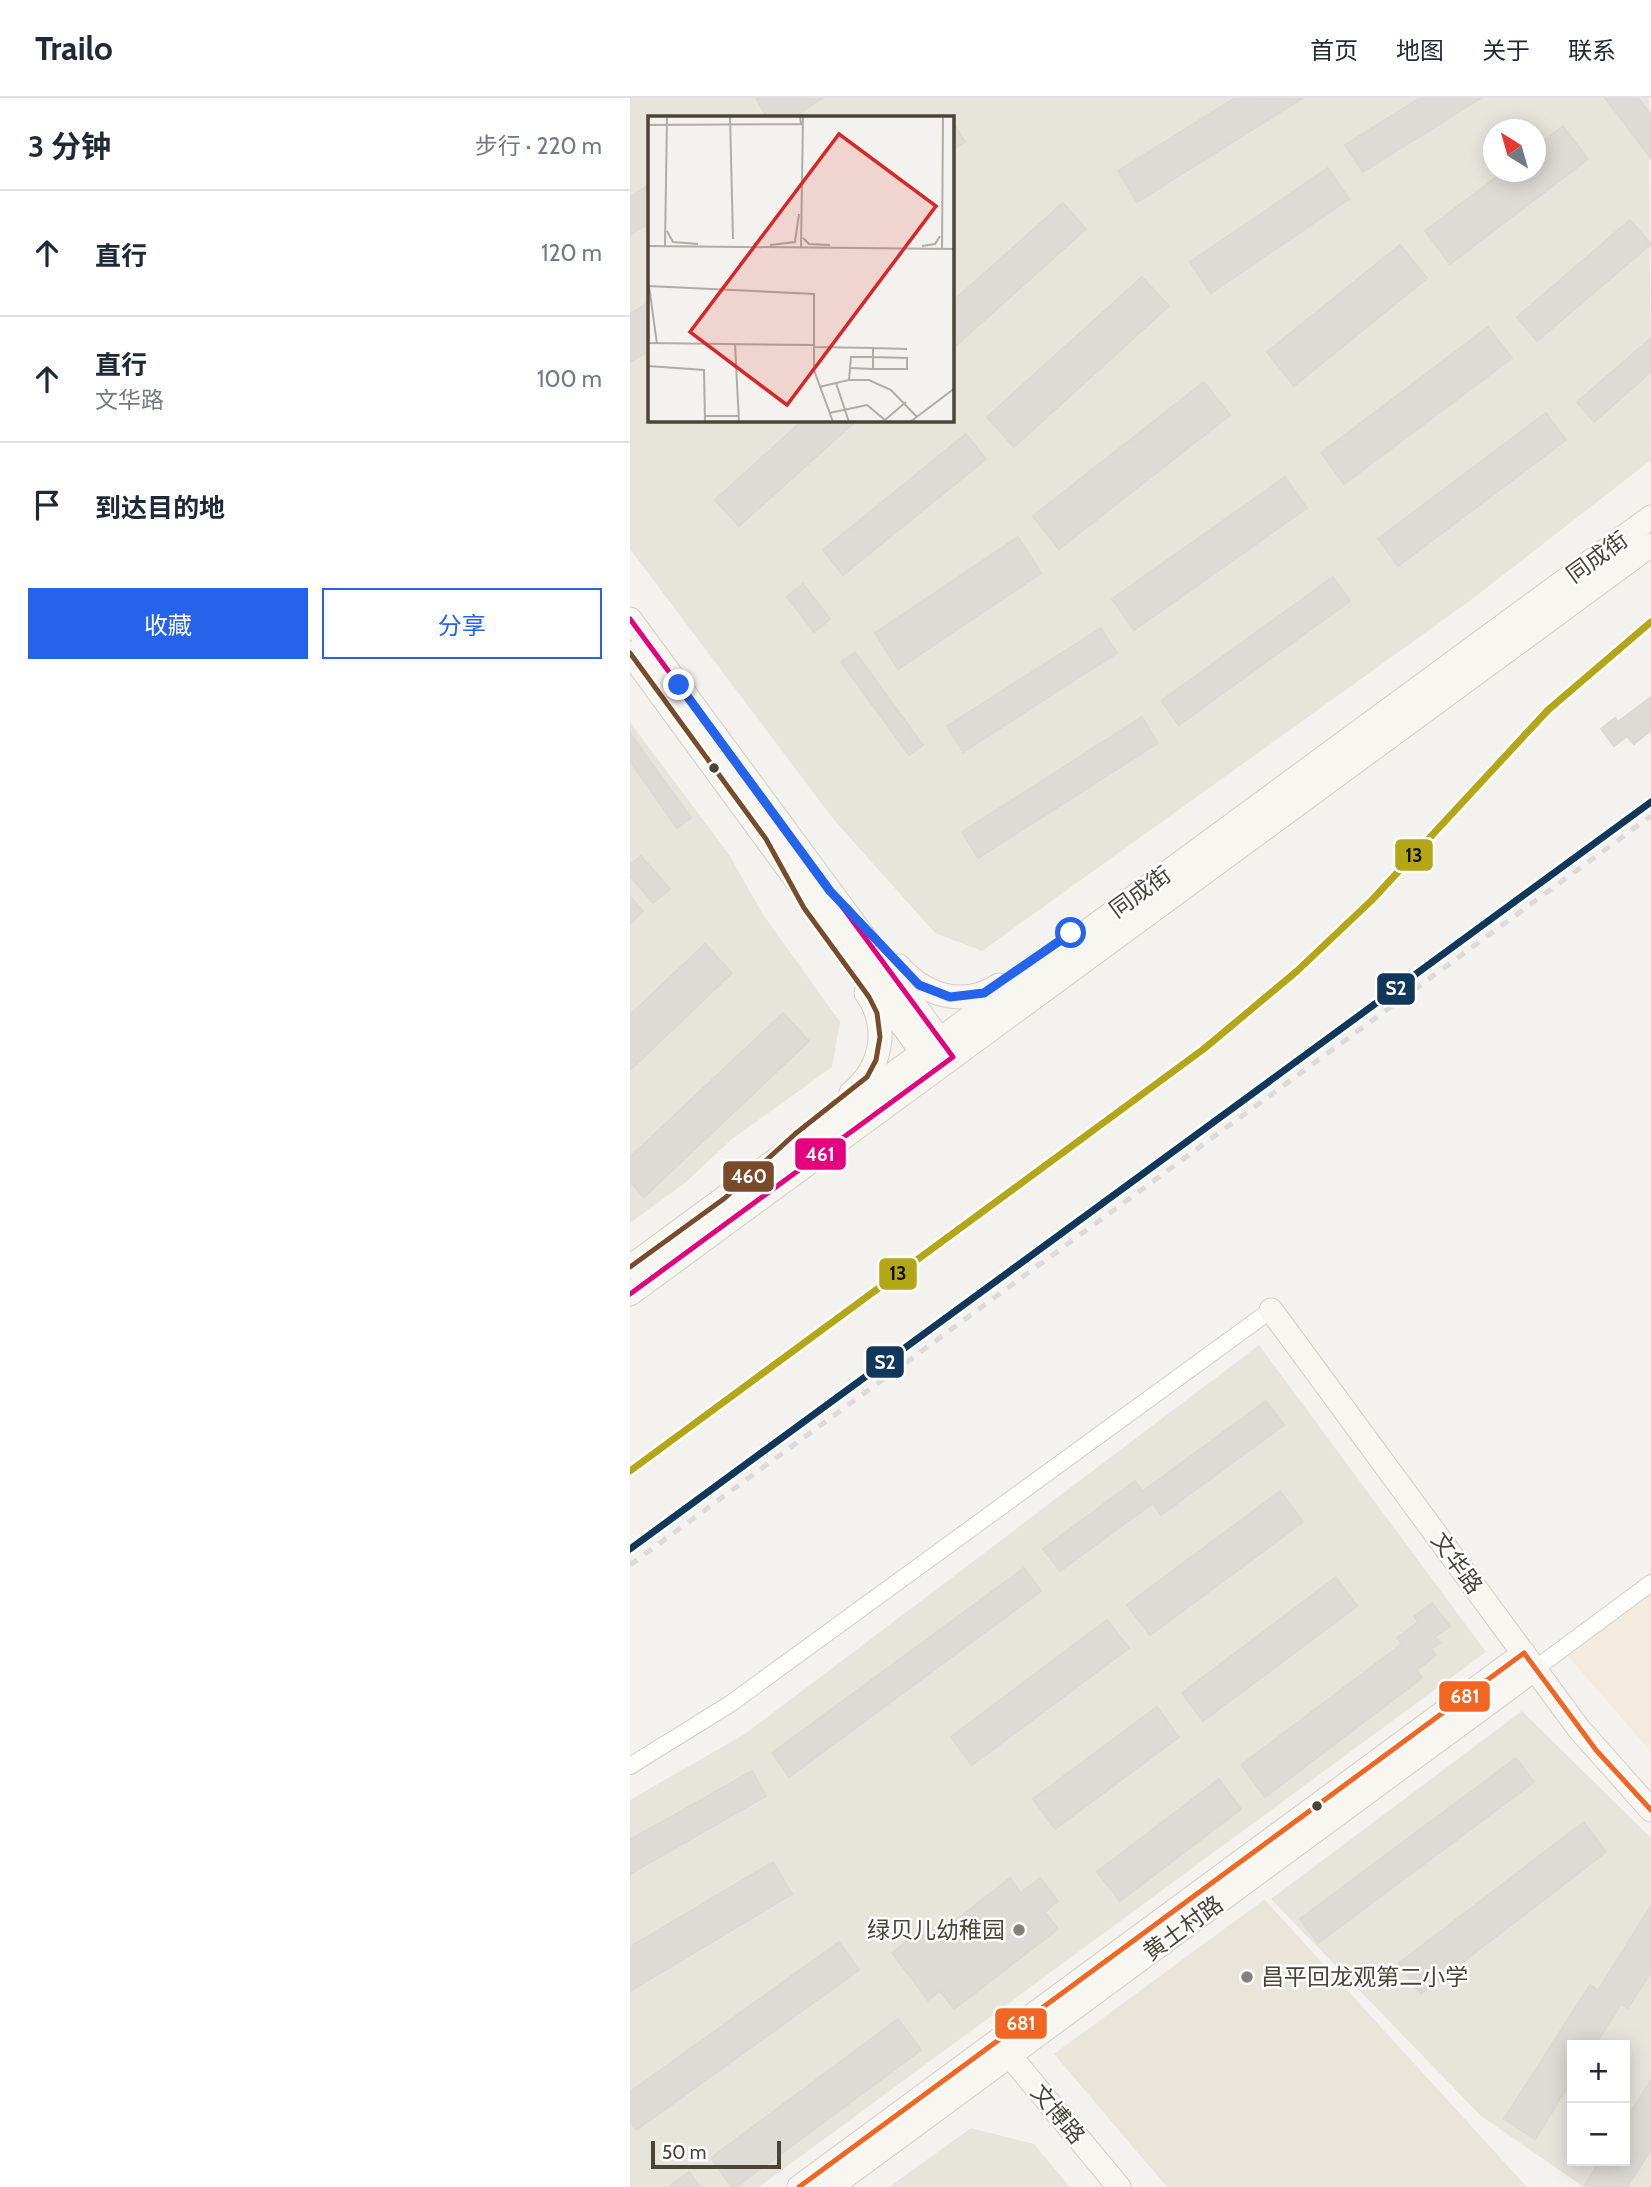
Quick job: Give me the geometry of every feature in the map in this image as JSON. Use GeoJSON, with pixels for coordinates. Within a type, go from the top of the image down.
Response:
{"type":"FeatureCollection","features":[{"type":"Feature","properties":{"kind":"main road","name":"同成街"},"geometry":{"type":"LineString","coordinates":[[630,1294],[938,1055],[1142,891],[1651,517]]}},
{"type":"Feature","properties":{"kind":"main road","name":"同成街"},"geometry":{"type":"LineString","coordinates":[[630,1267],[725,1198],[938,1055],[1651,545]]}},
{"type":"Feature","properties":{"kind":"main road"},"geometry":{"type":"LineString","coordinates":[[630,619],[830,891],[938,1055]]}},
{"type":"Feature","properties":{"kind":"main road"},"geometry":{"type":"LineString","coordinates":[[630,653],[766,839],[938,1055]]}},
{"type":"Feature","properties":{"kind":"main road"},"geometry":{"type":"LineString","coordinates":[[725,1198],[795,1134],[860,1084],[878,1053],[879,1021],[869,997],[796,895],[766,839]]}},
{"type":"Feature","properties":{"kind":"main road"},"geometry":{"type":"LineString","coordinates":[[830,891],[911,979],[934,993],[962,998],[994,988],[1071,933],[1142,891]]}},
{"type":"Feature","properties":{"kind":"main road","name":"文华路"},"geometry":{"type":"LineString","coordinates":[[1271,1310],[1596,1750],[1651,1810]]}},
{"type":"Feature","properties":{"kind":"main road","name":"黄土村路"},"geometry":{"type":"LineString","coordinates":[[799,2187],[1003,2048],[1529,1661]]}},
{"type":"Feature","properties":{"kind":"main road","name":"黄土村路"},"geometry":{"type":"LineString","coordinates":[[831,2187],[1003,2048]]}},
{"type":"Feature","properties":{"kind":"main road","name":"文博路"},"geometry":{"type":"LineString","coordinates":[[1003,2048],[1119,2187]]}},
{"type":"Feature","properties":{"kind":"street"},"geometry":{"type":"LineString","coordinates":[[630,1766],[730,1704],[1271,1310]]}},
{"type":"Feature","properties":{"kind":"street"},"geometry":{"type":"LineString","coordinates":[[1529,1661],[1651,1583]]}},
{"type":"Feature","properties":{"kind":"shaded area"},"geometry":{"type":"Polygon","coordinates":[[[630,98],[1649,98],[1651,460],[1471,600],[982,951],[935,933],[834,820],[630,549],[630,98]]]}},
{"type":"Feature","properties":{"kind":"shaded area"},"geometry":{"type":"Polygon","coordinates":[[[630,722],[730,856],[762,913],[840,1022],[832,1067],[732,1139],[685,1183],[630,1223],[630,722]]]}},
{"type":"Feature","properties":{"kind":"shaded area"},"geometry":{"type":"Polygon","coordinates":[[[1259,1345],[1486,1652],[759,2187],[630,2187],[630,1800],[745,1734],[1259,1345]]]}},
{"type":"Feature","properties":{"kind":"shaded area"},"geometry":{"type":"Polygon","coordinates":[[[1651,1572],[1651,1752],[1556,1642],[1651,1572]]]}},
{"type":"Feature","properties":{"kind":"shaded area"},"geometry":{"type":"Polygon","coordinates":[[[1522,1711],[1651,1838],[1651,2187],[1584,2187],[1481,2116],[1271,1899],[1522,1711]]]}},
{"type":"Feature","properties":{"kind":"shaded area","name":"昌平回龙观第二小学"},"geometry":{"type":"Polygon","coordinates":[[[1265,1899],[1527,2187],[1167,2187],[1054,2054],[1265,1899]]]}},
{"type":"Feature","properties":{"kind":"shaded area"},"geometry":{"type":"Polygon","coordinates":[[[971,2128],[1034,2144],[1070,2187],[889,2187],[971,2128]]]}},
{"type":"Feature","properties":{"kind":"building"},"geometry":{"type":"Polygon","coordinates":[[[756,98],[822,98],[795,116],[766,116],[756,98]]]}},
{"type":"Feature","properties":{"kind":"building"},"geometry":{"type":"Polygon","coordinates":[[[1235,98],[1301,99],[1137,202],[1118,171],[1235,98]]]}},
{"type":"Feature","properties":{"kind":"building"},"geometry":{"type":"Polygon","coordinates":[[[1420,98],[1481,98],[1363,172],[1345,145],[1420,98]]]}},
{"type":"Feature","properties":{"kind":"building"},"geometry":{"type":"Polygon","coordinates":[[[1605,98],[1638,98],[1651,115],[1651,158],[1605,98]]]}},
{"type":"Feature","properties":{"kind":"building"},"geometry":{"type":"Polygon","coordinates":[[[954,124],[965,142],[954,149],[954,124]]]}},
{"type":"Feature","properties":{"kind":"building"},"geometry":{"type":"Polygon","coordinates":[[[1563,126],[1588,159],[1450,264],[1425,231],[1490,182],[1546,182],[1546,139],[1563,126]]]}},
{"type":"Feature","properties":{"kind":"building"},"geometry":{"type":"Polygon","coordinates":[[[1328,168],[1349,199],[1211,293],[1190,262],[1328,168]]]}},
{"type":"Feature","properties":{"kind":"building"},"geometry":{"type":"Polygon","coordinates":[[[648,186],[648,224],[630,235],[630,197],[648,186]]]}},
{"type":"Feature","properties":{"kind":"building"},"geometry":{"type":"Polygon","coordinates":[[[1063,203],[1086,229],[954,347],[954,300],[1063,203]]]}},
{"type":"Feature","properties":{"kind":"building"},"geometry":{"type":"Polygon","coordinates":[[[1630,220],[1651,244],[1537,341],[1517,317],[1630,220]]]}},
{"type":"Feature","properties":{"kind":"building"},"geometry":{"type":"Polygon","coordinates":[[[1400,245],[1427,278],[1294,386],[1267,352],[1400,245]]]}},
{"type":"Feature","properties":{"kind":"building"},"geometry":{"type":"Polygon","coordinates":[[[1142,277],[1169,306],[1014,447],[987,417],[1142,277]]]}},
{"type":"Feature","properties":{"kind":"building"},"geometry":{"type":"Polygon","coordinates":[[[648,303],[648,352],[630,362],[630,314],[648,303]]]}},
{"type":"Feature","properties":{"kind":"building"},"geometry":{"type":"Polygon","coordinates":[[[1488,327],[1512,358],[1344,484],[1321,453],[1488,327]]]}},
{"type":"Feature","properties":{"kind":"building"},"geometry":{"type":"Polygon","coordinates":[[[1651,338],[1651,372],[1594,422],[1577,402],[1651,338]]]}},
{"type":"Feature","properties":{"kind":"building"},"geometry":{"type":"Polygon","coordinates":[[[1204,382],[1230,415],[1059,549],[1033,516],[1204,382]]]}},
{"type":"Feature","properties":{"kind":"building"},"geometry":{"type":"Polygon","coordinates":[[[1546,413],[1566,440],[1398,566],[1378,539],[1546,413]]]}},
{"type":"Feature","properties":{"kind":"building"},"geometry":{"type":"Polygon","coordinates":[[[801,422],[855,422],[739,526],[715,500],[801,422]]]}},
{"type":"Feature","properties":{"kind":"building"},"geometry":{"type":"Polygon","coordinates":[[[966,434],[986,459],[843,575],[823,550],[966,434]]]}},
{"type":"Feature","properties":{"kind":"building"},"geometry":{"type":"Polygon","coordinates":[[[1285,477],[1307,508],[1134,630],[1112,599],[1285,477]]]}},
{"type":"Feature","properties":{"kind":"building"},"geometry":{"type":"Polygon","coordinates":[[[1018,537],[1041,573],[898,669],[875,633],[1018,537]]]}},
{"type":"Feature","properties":{"kind":"building"},"geometry":{"type":"Polygon","coordinates":[[[1333,577],[1350,601],[1179,725],[1161,701],[1333,577]]]}},
{"type":"Feature","properties":{"kind":"building"},"geometry":{"type":"Polygon","coordinates":[[[803,584],[830,619],[814,632],[787,597],[803,584]]]}},
{"type":"Feature","properties":{"kind":"building"},"geometry":{"type":"Polygon","coordinates":[[[1101,628],[1117,653],[963,752],[947,726],[1101,628]]]}},
{"type":"Feature","properties":{"kind":"building"},"geometry":{"type":"Polygon","coordinates":[[[855,652],[923,745],[909,755],[841,662],[855,652]]]}},
{"type":"Feature","properties":{"kind":"building"},"geometry":{"type":"Polygon","coordinates":[[[1651,697],[1651,730],[1634,744],[1627,736],[1614,746],[1601,729],[1615,718],[1618,722],[1651,697]]]}},
{"type":"Feature","properties":{"kind":"building"},"geometry":{"type":"Polygon","coordinates":[[[1142,717],[1158,743],[978,858],[962,832],[1142,717]]]}},
{"type":"Feature","properties":{"kind":"building"},"geometry":{"type":"Polygon","coordinates":[[[630,733],[691,818],[677,828],[630,761],[630,733]]]}},
{"type":"Feature","properties":{"kind":"building"},"geometry":{"type":"Polygon","coordinates":[[[641,856],[670,889],[653,903],[630,876],[630,865],[641,856]]]}},
{"type":"Feature","properties":{"kind":"building"},"geometry":{"type":"Polygon","coordinates":[[[630,897],[643,911],[630,924],[630,897]]]}},
{"type":"Feature","properties":{"kind":"building"},"geometry":{"type":"Polygon","coordinates":[[[705,944],[732,973],[630,1070],[630,1015],[705,944]]]}},
{"type":"Feature","properties":{"kind":"building"},"geometry":{"type":"Polygon","coordinates":[[[783,1013],[809,1041],[644,1197],[630,1182],[630,1157],[783,1013]]]}},
{"type":"Feature","properties":{"kind":"building"},"geometry":{"type":"Polygon","coordinates":[[[1266,1401],[1284,1425],[1161,1515],[1153,1503],[1060,1571],[1043,1549],[1135,1481],[1143,1491],[1266,1401]]]}},
{"type":"Feature","properties":{"kind":"building"},"geometry":{"type":"Polygon","coordinates":[[[1280,1491],[1303,1522],[1150,1635],[1127,1605],[1280,1491]]]}},
{"type":"Feature","properties":{"kind":"building"},"geometry":{"type":"Polygon","coordinates":[[[1024,1568],[1041,1591],[789,1777],[772,1753],[1024,1568]]]}},
{"type":"Feature","properties":{"kind":"building"},"geometry":{"type":"Polygon","coordinates":[[[1336,1577],[1357,1606],[1203,1721],[1182,1693],[1336,1577]]]}},
{"type":"Feature","properties":{"kind":"building"},"geometry":{"type":"Polygon","coordinates":[[[1432,1603],[1450,1626],[1435,1637],[1440,1643],[1431,1649],[1436,1655],[1417,1670],[1422,1678],[1265,1797],[1241,1765],[1402,1644],[1397,1638],[1418,1622],[1414,1616],[1432,1603]]]}},
{"type":"Feature","properties":{"kind":"building"},"geometry":{"type":"Polygon","coordinates":[[[1107,1620],[1129,1648],[972,1765],[951,1737],[1107,1620]]]}},
{"type":"Feature","properties":{"kind":"building"},"geometry":{"type":"Polygon","coordinates":[[[1157,1707],[1179,1737],[1055,1829],[1033,1799],[1157,1707]]]}},
{"type":"Feature","properties":{"kind":"building"},"geometry":{"type":"Polygon","coordinates":[[[1516,1758],[1534,1782],[1318,1943],[1300,1919],[1516,1758]]]}},
{"type":"Feature","properties":{"kind":"building"},"geometry":{"type":"Polygon","coordinates":[[[752,1771],[766,1796],[630,1874],[630,1840],[752,1771]]]}},
{"type":"Feature","properties":{"kind":"building"},"geometry":{"type":"Polygon","coordinates":[[[1219,1779],[1241,1809],[1120,1901],[1097,1872],[1219,1779]]]}},
{"type":"Feature","properties":{"kind":"building"},"geometry":{"type":"Polygon","coordinates":[[[1584,1822],[1606,1852],[1421,1994],[1398,1964],[1584,1822]]]}},
{"type":"Feature","properties":{"kind":"building"},"geometry":{"type":"Polygon","coordinates":[[[773,1862],[792,1894],[630,1991],[630,1947],[773,1862]]]}},
{"type":"Feature","properties":{"kind":"building"},"geometry":{"type":"Polygon","coordinates":[[[1010,1878],[1021,1893],[1040,1878],[1058,1901],[1045,1912],[1058,1929],[954,2009],[940,1991],[928,2000],[892,1953],[929,1924],[937,1935],[1010,1878]]]}},
{"type":"Feature","properties":{"kind":"building"},"geometry":{"type":"Polygon","coordinates":[[[1651,1906],[1651,1972],[1628,2008],[1621,2004],[1598,2040],[1567,2040],[1567,2088],[1535,2139],[1504,2119],[1590,1985],[1598,1990],[1651,1906]]]}},
{"type":"Feature","properties":{"kind":"building"},"geometry":{"type":"Polygon","coordinates":[[[839,1942],[859,1970],[636,2130],[630,2121],[630,2092],[839,1942]]]}},
{"type":"Feature","properties":{"kind":"building"},"geometry":{"type":"Polygon","coordinates":[[[898,2019],[921,2050],[736,2187],[732,2187],[711,2158],[898,2019]]]}},
{"type":"Feature","properties":{"kind":"building"},"geometry":{"type":"Polygon","coordinates":[[[1651,2080],[1651,2150],[1627,2187],[1591,2187],[1585,2184],[1597,2166],[1630,2166],[1630,2113],[1651,2080]]]}},
{"type":"Feature","properties":{"kind":"building"},"geometry":{"type":"Polygon","coordinates":[[[689,2172],[700,2187],[669,2187],[689,2172]]]}},
{"type":"Feature","properties":{"kind":"railway"},"geometry":{"type":"LineString","coordinates":[[630,1565],[1651,816]]}},
{"type":"Feature","properties":{"kind":"transit line","name":"461"},"geometry":{"type":"LineString","coordinates":[[630,619],[953,1057],[630,1294]]}},
{"type":"Feature","properties":{"kind":"transit line","name":"13"},"geometry":{"type":"LineString","coordinates":[[630,1471],[1205,1048],[1297,971],[1372,900],[1548,710],[1651,622]]}},
{"type":"Feature","properties":{"kind":"transit line","name":"460"},"geometry":{"type":"LineString","coordinates":[[630,653],[766,839],[804,908],[869,997],[877,1013],[880,1037],[876,1060],[867,1077],[795,1134],[725,1198],[630,1267]]}},
{"type":"Feature","properties":{"kind":"transit line","name":"S2"},"geometry":{"type":"LineString","coordinates":[[630,1549],[1651,802]]}},
{"type":"Feature","properties":{"kind":"transit line","name":"681"},"geometry":{"type":"LineString","coordinates":[[799,2187],[1524,1653],[1596,1750],[1651,1810]]}},
{"type":"Feature","properties":{"kind":"place","name":"绿贝儿幼稚园"},"geometry":{"type":"Point","coordinates":[1019,1930]}},
{"type":"Feature","properties":{"kind":"place","name":"昌平回龙观第二小学"},"geometry":{"type":"Point","coordinates":[1247,1977]}},
{"type":"Feature","properties":{"kind":"route"},"geometry":{"type":"LineString","coordinates":[[679,685],[830,891],[903,971],[926,990],[962,998],[984,993],[1005,982],[1071,933]]}}]}
